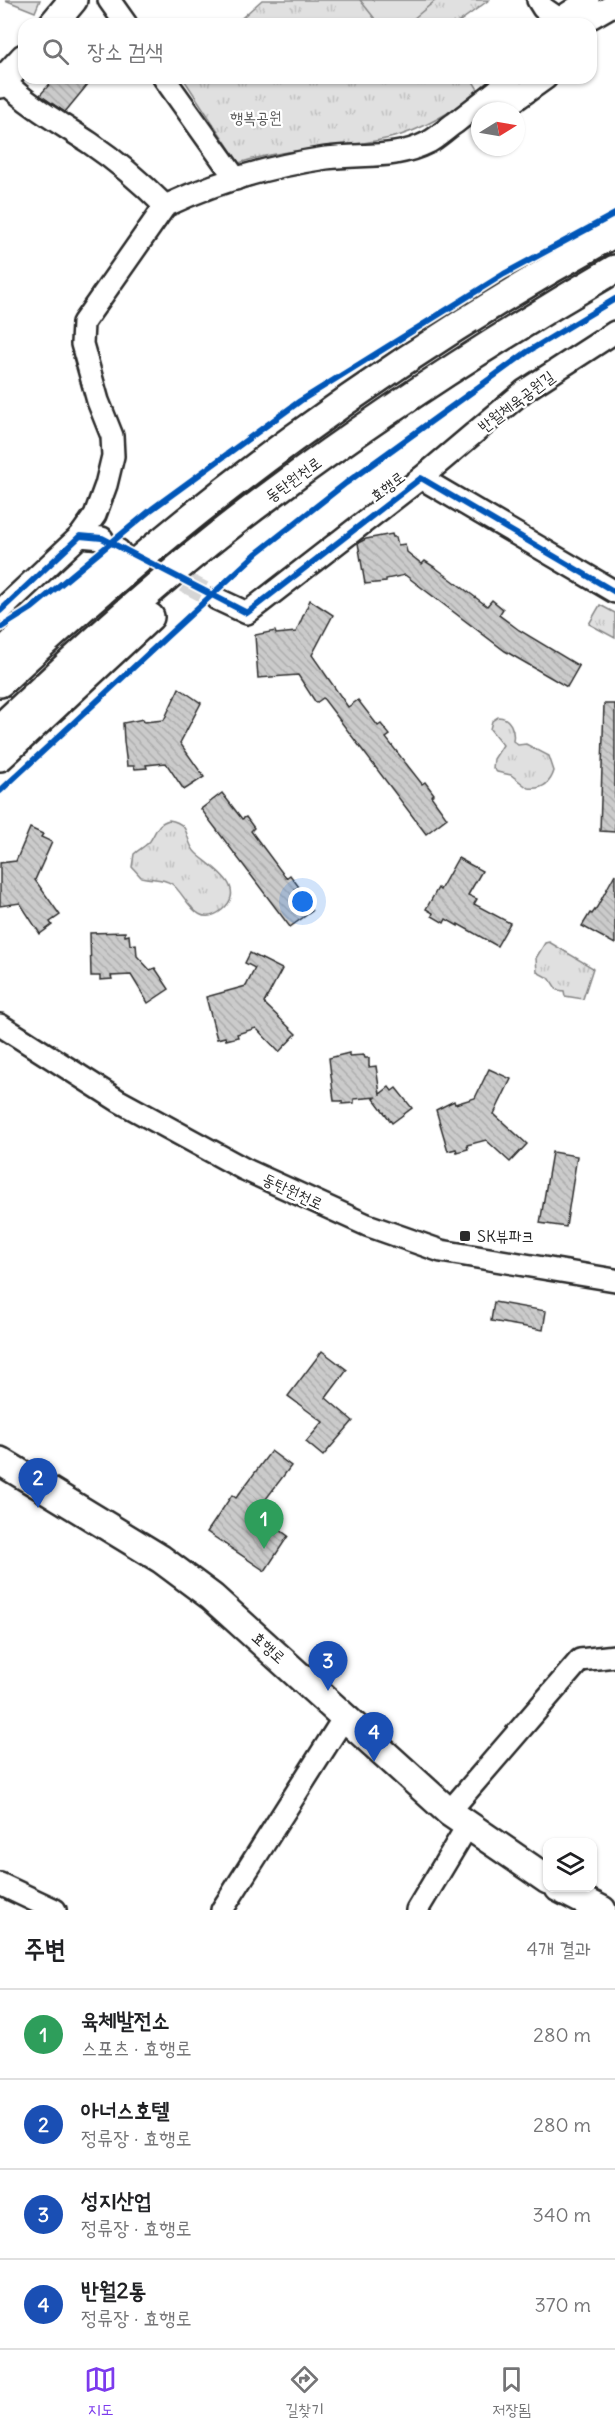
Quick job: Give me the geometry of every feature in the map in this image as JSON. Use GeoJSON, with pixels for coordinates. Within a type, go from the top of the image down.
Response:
{"type":"FeatureCollection","features":[{"type":"Feature","properties":{"kind":"main road"},"geometry":{"type":"LineString","coordinates":[[58,18],[74,0]]}},
{"type":"Feature","properties":{"kind":"main road"},"geometry":{"type":"LineString","coordinates":[[2,82],[18,64]]}},
{"type":"Feature","properties":{"kind":"main road","name":"동탄원천로"},"geometry":{"type":"LineString","coordinates":[[0,682],[110,582],[218,494],[340,403],[512,293],[615,233]]}},
{"type":"Feature","properties":{"kind":"main road","name":"동탄원천로"},"geometry":{"type":"LineString","coordinates":[[0,728],[76,657],[268,496],[537,314],[615,269]]}},
{"type":"Feature","properties":{"kind":"main road"},"geometry":{"type":"LineString","coordinates":[[0,655],[88,576],[158,520],[218,494]]}},
{"type":"Feature","properties":{"kind":"main road"},"geometry":{"type":"LineString","coordinates":[[0,757],[214,559],[241,518]]}},
{"type":"Feature","properties":{"kind":"main road","name":"효행로"},"geometry":{"type":"LineString","coordinates":[[0,1461],[161,1559],[212,1597],[459,1818],[543,1877]]}},
{"type":"Feature","properties":{"kind":"main road"},"geometry":{"type":"LineString","coordinates":[[565,1892],[602,1910]]}},
{"type":"Feature","properties":{"kind":"street"},"geometry":{"type":"LineString","coordinates":[[109,0],[122,18]]}},
{"type":"Feature","properties":{"kind":"street"},"geometry":{"type":"LineString","coordinates":[[538,0],[543,8],[558,18]]}},
{"type":"Feature","properties":{"kind":"street"},"geometry":{"type":"LineString","coordinates":[[561,18],[588,0]]}},
{"type":"Feature","properties":{"kind":"street"},"geometry":{"type":"LineString","coordinates":[[590,18],[615,4]]}},
{"type":"Feature","properties":{"kind":"street"},"geometry":{"type":"LineString","coordinates":[[2,82],[56,123],[87,141],[136,177],[165,206]]}},
{"type":"Feature","properties":{"kind":"street"},"geometry":{"type":"LineString","coordinates":[[168,84],[236,179]]}},
{"type":"Feature","properties":{"kind":"street"},"geometry":{"type":"LineString","coordinates":[[0,611],[80,536],[94,515],[106,485],[113,456],[112,436],[82,344],[83,322],[165,206],[192,193],[236,179],[328,158],[384,156],[410,149],[430,141],[504,84]]}},
{"type":"Feature","properties":{"kind":"street"},"geometry":{"type":"LineString","coordinates":[[513,102],[538,84]]}},
{"type":"Feature","properties":{"kind":"street","name":"반월체육공원길"},"geometry":{"type":"LineString","coordinates":[[422,478],[524,391],[615,332]]}},
{"type":"Feature","properties":{"kind":"street","name":"효행로"},"geometry":{"type":"LineString","coordinates":[[217,599],[247,613],[422,478],[615,592]]}},
{"type":"Feature","properties":{"kind":"street"},"geometry":{"type":"LineString","coordinates":[[80,536],[102,538]]}},
{"type":"Feature","properties":{"kind":"street","name":"동탄원천로"},"geometry":{"type":"LineString","coordinates":[[0,1025],[119,1101],[244,1169],[367,1225],[441,1251],[615,1280]]}},
{"type":"Feature","properties":{"kind":"street"},"geometry":{"type":"LineString","coordinates":[[417,1910],[459,1818],[580,1660],[615,1656]]}},
{"type":"Feature","properties":{"kind":"street"},"geometry":{"type":"LineString","coordinates":[[222,1910],[345,1716]]}},
{"type":"Feature","properties":{"kind":"street"},"geometry":{"type":"LineString","coordinates":[[0,1884],[55,1910]]}},
{"type":"Feature","properties":{"kind":"green space"},"geometry":{"type":"Polygon","coordinates":[[[5,0],[40,0],[35,12],[5,0]]]}},
{"type":"Feature","properties":{"kind":"green space"},"geometry":{"type":"Polygon","coordinates":[[[262,0],[489,0],[464,18],[242,18],[262,0]]]}},
{"type":"Feature","properties":{"kind":"green space"},"geometry":{"type":"Polygon","coordinates":[[[360,0],[436,0],[414,18],[374,18],[360,0]]]}},
{"type":"Feature","properties":{"kind":"green space","name":"행복공원"},"geometry":{"type":"Polygon","coordinates":[[[187,84],[475,84],[479,91],[437,119],[402,135],[371,142],[276,154],[239,163],[187,84]]]}},
{"type":"Feature","properties":{"kind":"green space"},"geometry":{"type":"Polygon","coordinates":[[[600,605],[615,613],[615,638],[589,624],[600,605]]]}},
{"type":"Feature","properties":{"kind":"green space"},"geometry":{"type":"Polygon","coordinates":[[[498,717],[509,722],[513,741],[518,745],[526,744],[549,756],[554,771],[545,785],[528,788],[511,775],[497,772],[493,768],[494,759],[503,745],[490,729],[492,721],[498,717]]]}},
{"type":"Feature","properties":{"kind":"green space"},"geometry":{"type":"Polygon","coordinates":[[[169,820],[182,825],[196,853],[230,885],[232,893],[229,901],[222,910],[213,915],[198,914],[172,884],[141,877],[132,867],[134,854],[150,841],[159,826],[169,820]]]}},
{"type":"Feature","properties":{"kind":"green space"},"geometry":{"type":"Polygon","coordinates":[[[549,942],[593,968],[583,999],[565,996],[564,991],[557,990],[550,979],[537,972],[536,958],[545,943],[549,942]]]}},
{"type":"Feature","properties":{"kind":"building"},"geometry":{"type":"Polygon","coordinates":[[[50,84],[88,84],[65,112],[40,95],[50,84]]]}},
{"type":"Feature","properties":{"kind":"building"},"geometry":{"type":"Polygon","coordinates":[[[392,534],[396,537],[398,545],[405,544],[407,552],[422,564],[425,561],[436,568],[487,606],[492,600],[503,609],[499,615],[519,630],[579,666],[567,687],[505,651],[405,575],[386,579],[386,582],[365,584],[358,543],[366,539],[392,534]]]}},
{"type":"Feature","properties":{"kind":"building"},"geometry":{"type":"Polygon","coordinates":[[[310,600],[333,615],[312,655],[348,707],[358,700],[378,726],[381,724],[390,735],[386,738],[422,784],[425,782],[434,794],[431,796],[447,818],[426,834],[323,698],[316,703],[298,675],[258,678],[255,635],[275,631],[276,634],[296,632],[310,600]]]}},
{"type":"Feature","properties":{"kind":"building"},"geometry":{"type":"Polygon","coordinates":[[[179,688],[201,703],[180,743],[204,777],[184,790],[166,763],[146,765],[147,768],[135,769],[134,766],[127,766],[123,723],[143,719],[144,722],[164,720],[179,688]]]}},
{"type":"Feature","properties":{"kind":"building"},"geometry":{"type":"Polygon","coordinates":[[[604,704],[615,704],[615,832],[600,831],[604,704]]]}},
{"type":"Feature","properties":{"kind":"building"},"geometry":{"type":"Polygon","coordinates":[[[222,793],[242,819],[246,817],[254,828],[251,831],[286,878],[290,875],[299,887],[295,889],[312,911],[290,927],[201,809],[222,793]]]}},
{"type":"Feature","properties":{"kind":"building"},"geometry":{"type":"Polygon","coordinates":[[[30,828],[43,834],[41,837],[52,842],[35,880],[60,915],[50,922],[52,925],[40,934],[20,903],[0,906],[0,863],[16,861],[30,828]]]}},
{"type":"Feature","properties":{"kind":"building"},"geometry":{"type":"Polygon","coordinates":[[[458,858],[482,871],[468,895],[477,899],[474,904],[510,923],[497,946],[458,924],[458,926],[446,919],[444,923],[432,916],[433,913],[426,909],[458,858]]]}},
{"type":"Feature","properties":{"kind":"building"},"geometry":{"type":"Polygon","coordinates":[[[615,874],[615,944],[582,926],[597,907],[615,874]]]}},
{"type":"Feature","properties":{"kind":"building"},"geometry":{"type":"Polygon","coordinates":[[[125,932],[125,936],[129,935],[130,945],[136,944],[137,956],[150,970],[155,968],[169,989],[148,1003],[131,975],[111,976],[112,979],[100,980],[100,976],[91,976],[90,933],[125,932]]]}},
{"type":"Feature","properties":{"kind":"building"},"geometry":{"type":"Polygon","coordinates":[[[250,953],[282,969],[264,1003],[296,1034],[279,1052],[256,1028],[237,1034],[238,1037],[226,1040],[225,1037],[217,1039],[206,997],[246,986],[255,968],[245,963],[250,953]]]}},
{"type":"Feature","properties":{"kind":"building"},"geometry":{"type":"Polygon","coordinates":[[[349,1053],[349,1056],[364,1055],[365,1058],[369,1058],[369,1067],[376,1066],[380,1094],[389,1087],[392,1091],[396,1088],[412,1108],[392,1123],[374,1099],[377,1097],[354,1099],[354,1103],[342,1104],[342,1101],[334,1101],[329,1058],[349,1053]]]}},
{"type":"Feature","properties":{"kind":"building"},"geometry":{"type":"Polygon","coordinates":[[[489,1069],[511,1079],[494,1114],[527,1144],[510,1162],[486,1140],[467,1145],[468,1149],[457,1152],[456,1149],[448,1151],[436,1110],[454,1101],[455,1104],[475,1098],[489,1069]]]}},
{"type":"Feature","properties":{"kind":"building"},"geometry":{"type":"Polygon","coordinates":[[[552,1152],[577,1156],[566,1227],[540,1223],[552,1152]]]}},
{"type":"Feature","properties":{"kind":"building"},"geometry":{"type":"Polygon","coordinates":[[[494,1302],[546,1311],[543,1330],[491,1321],[494,1302]]]}},
{"type":"Feature","properties":{"kind":"building"},"geometry":{"type":"Polygon","coordinates":[[[322,1351],[347,1370],[326,1398],[353,1421],[323,1456],[306,1442],[323,1422],[288,1396],[322,1351]]]}},
{"type":"Feature","properties":{"kind":"building"},"geometry":{"type":"Polygon","coordinates":[[[271,1451],[291,1466],[256,1512],[288,1536],[265,1571],[207,1532],[232,1495],[236,1498],[271,1451]]]}},
{"type":"Feature","properties":{"kind":"tunnel"},"geometry":{"type":"LineString","coordinates":[[130,553],[217,599]]}},
{"type":"Feature","properties":{"kind":"cycle path"},"geometry":{"type":"LineString","coordinates":[[0,628],[32,608],[152,509],[300,401],[504,274],[615,214]]}},
{"type":"Feature","properties":{"kind":"cycle path"},"geometry":{"type":"LineString","coordinates":[[0,791],[257,553],[346,483],[527,352],[615,299]]}},
{"type":"Feature","properties":{"kind":"cycle path"},"geometry":{"type":"LineString","coordinates":[[0,611],[80,536],[102,538],[247,613],[421,478],[615,592]]}},
{"type":"Feature","properties":{"kind":"place","name":"SK뷰파크"},"geometry":{"type":"Point","coordinates":[465,1236]}},
{"type":"Feature","properties":{"kind":"place","name":"아너스호텔"},"geometry":{"type":"Point","coordinates":[38,1508]}},
{"type":"Feature","properties":{"kind":"place","name":"육체발전소"},"geometry":{"type":"Point","coordinates":[264,1549]}},
{"type":"Feature","properties":{"kind":"place","name":"성지산업"},"geometry":{"type":"Point","coordinates":[328,1691]}},
{"type":"Feature","properties":{"kind":"place","name":"반월2통"},"geometry":{"type":"Point","coordinates":[374,1762]}}]}
